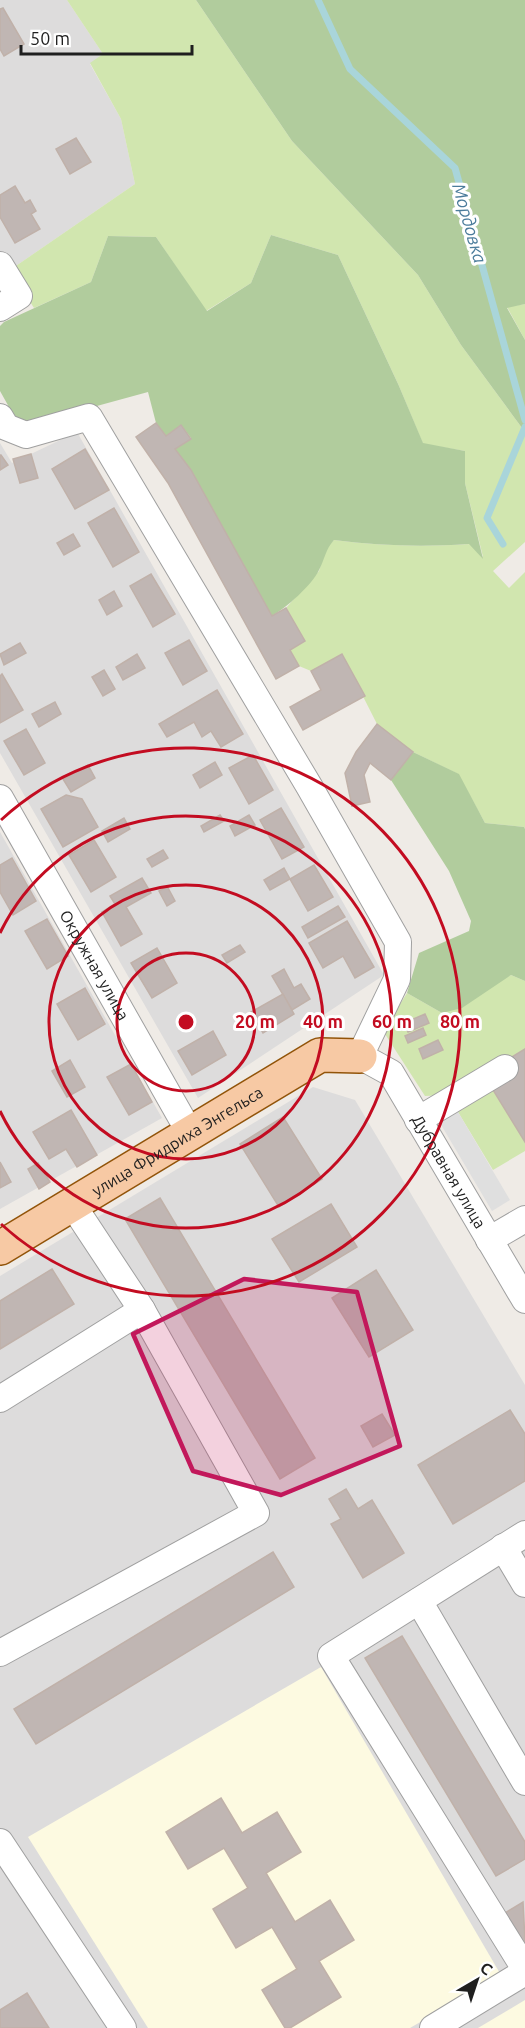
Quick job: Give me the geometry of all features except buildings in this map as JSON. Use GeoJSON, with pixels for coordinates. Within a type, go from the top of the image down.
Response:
{"type":"FeatureCollection","features":[{"type":"Feature","properties":{"kind":"main road","name":"улица Фридриха Энгельса"},"geometry":{"type":"LineString","coordinates":[[0,1248],[320,1055],[360,1056]]}},
{"type":"Feature","properties":{"kind":"street"},"geometry":{"type":"LineString","coordinates":[[0,265],[9,302]]}},
{"type":"Feature","properties":{"kind":"street"},"geometry":{"type":"LineString","coordinates":[[0,417],[6,427],[26,435],[89,417],[309,786],[398,942],[397,979],[360,1056]]}},
{"type":"Feature","properties":{"kind":"street","name":"Окружная улица"},"geometry":{"type":"LineString","coordinates":[[0,798],[190,1133]]}},
{"type":"Feature","properties":{"kind":"street","name":"Дубравная улица"},"geometry":{"type":"LineString","coordinates":[[360,1056],[391,1073],[525,1300]]}},
{"type":"Feature","properties":{"kind":"street"},"geometry":{"type":"LineString","coordinates":[[418,1119],[505,1068]]}},
{"type":"Feature","properties":{"kind":"street"},"geometry":{"type":"LineString","coordinates":[[0,1653],[256,1514],[142,1310],[72,1204]]}},
{"type":"Feature","properties":{"kind":"street"},"geometry":{"type":"LineString","coordinates":[[489,1240],[525,1219]]}},
{"type":"Feature","properties":{"kind":"street"},"geometry":{"type":"LineString","coordinates":[[0,1399],[142,1310]]}},
{"type":"Feature","properties":{"kind":"street"},"geometry":{"type":"LineString","coordinates":[[433,2028],[525,1971],[331,1656],[525,1534]]}},
{"type":"Feature","properties":{"kind":"street"},"geometry":{"type":"LineString","coordinates":[[503,1547],[525,1584]]}},
{"type":"Feature","properties":{"kind":"street"},"geometry":{"type":"LineString","coordinates":[[419,1601],[525,1782]]}},
{"type":"Feature","properties":{"kind":"street"},"geometry":{"type":"LineString","coordinates":[[0,1842],[123,2028]]}},
{"type":"Feature","properties":{"kind":"highlighted area"},"geometry":{"type":"Polygon","coordinates":[[[244,1279],[357,1292],[400,1446],[281,1495],[193,1471],[133,1334],[244,1279]]]}},
{"type":"Feature","properties":{"kind":"shaded area"},"geometry":{"type":"Polygon","coordinates":[[[0,0],[67,0],[103,54],[90,64],[121,119],[135,184],[10,270],[0,254],[0,0]]]}},
{"type":"Feature","properties":{"kind":"shaded area"},"geometry":{"type":"Polygon","coordinates":[[[77,432],[384,975],[198,1098],[0,753],[0,443],[12,463],[77,432]]]}},
{"type":"Feature","properties":{"kind":"shaded area"},"geometry":{"type":"Polygon","coordinates":[[[0,832],[162,1118],[0,1209],[0,832]]]}},
{"type":"Feature","properties":{"kind":"shaded area"},"geometry":{"type":"Polygon","coordinates":[[[313,1087],[355,1100],[525,1385],[525,2028],[0,2028],[0,1276],[313,1087]]]}},
{"type":"Feature","properties":{"kind":"shaded area"},"geometry":{"type":"Polygon","coordinates":[[[458,1112],[510,1200],[492,1211],[440,1123],[458,1112]]]}},
{"type":"Feature","properties":{"kind":"shaded area"},"geometry":{"type":"Polygon","coordinates":[[[321,1667],[501,1975],[410,2028],[148,2028],[28,1837],[321,1667]]]}},
{"type":"Feature","properties":{"kind":"shaded area"},"geometry":{"type":"Polygon","coordinates":[[[525,2000],[525,2028],[478,2028],[525,2000]]]}},
{"type":"Feature","properties":{"kind":"green space"},"geometry":{"type":"Polygon","coordinates":[[[67,0],[196,0],[292,141],[418,275],[461,345],[525,432],[525,542],[493,571],[509,588],[525,572],[525,829],[524,827],[485,823],[458,774],[413,752],[377,724],[342,655],[311,671],[299,666],[290,650],[305,641],[286,608],[319,571],[326,548],[334,540],[402,545],[470,544],[483,557],[465,483],[465,451],[423,444],[399,386],[338,255],[271,235],[251,283],[206,311],[156,237],[108,236],[91,282],[34,308],[10,270],[135,184],[121,119],[90,63],[103,54],[67,0]]]}},
{"type":"Feature","properties":{"kind":"green space"},"geometry":{"type":"Polygon","coordinates":[[[196,0],[525,0],[525,304],[507,308],[525,340],[525,432],[461,345],[418,275],[292,141],[196,0]]]}},
{"type":"Feature","properties":{"kind":"green space"},"geometry":{"type":"Polygon","coordinates":[[[271,235],[338,255],[423,443],[465,451],[465,483],[483,559],[469,544],[368,544],[334,540],[316,576],[291,602],[272,616],[175,449],[191,438],[181,425],[166,436],[156,423],[148,392],[31,424],[14,416],[0,391],[0,326],[4,322],[91,282],[108,236],[156,237],[207,311],[251,283],[271,235]]]}},
{"type":"Feature","properties":{"kind":"green space"},"geometry":{"type":"Polygon","coordinates":[[[525,304],[525,340],[507,307],[525,304]]]}},
{"type":"Feature","properties":{"kind":"green space"},"geometry":{"type":"Polygon","coordinates":[[[413,752],[459,774],[485,823],[524,827],[525,829],[525,981],[511,975],[462,1008],[442,1013],[407,993],[419,953],[469,931],[471,921],[449,871],[391,780],[413,752]]]}},
{"type":"Feature","properties":{"kind":"green space"},"geometry":{"type":"Polygon","coordinates":[[[511,975],[525,981],[525,1049],[446,1095],[425,1096],[385,1034],[391,1019],[407,993],[442,1013],[511,975]]]}},
{"type":"Feature","properties":{"kind":"green space"},"geometry":{"type":"Polygon","coordinates":[[[494,1090],[525,1142],[525,1151],[493,1170],[458,1112],[494,1090]]]}},
{"type":"Feature","properties":{"kind":"waterway","name":"Мордовка"},"geometry":{"type":"LineString","coordinates":[[318,0],[350,69],[455,168],[525,420]]}},
{"type":"Feature","properties":{"kind":"waterway","name":"Мордовка"},"geometry":{"type":"LineString","coordinates":[[503,544],[487,518],[525,427]]}}]}
